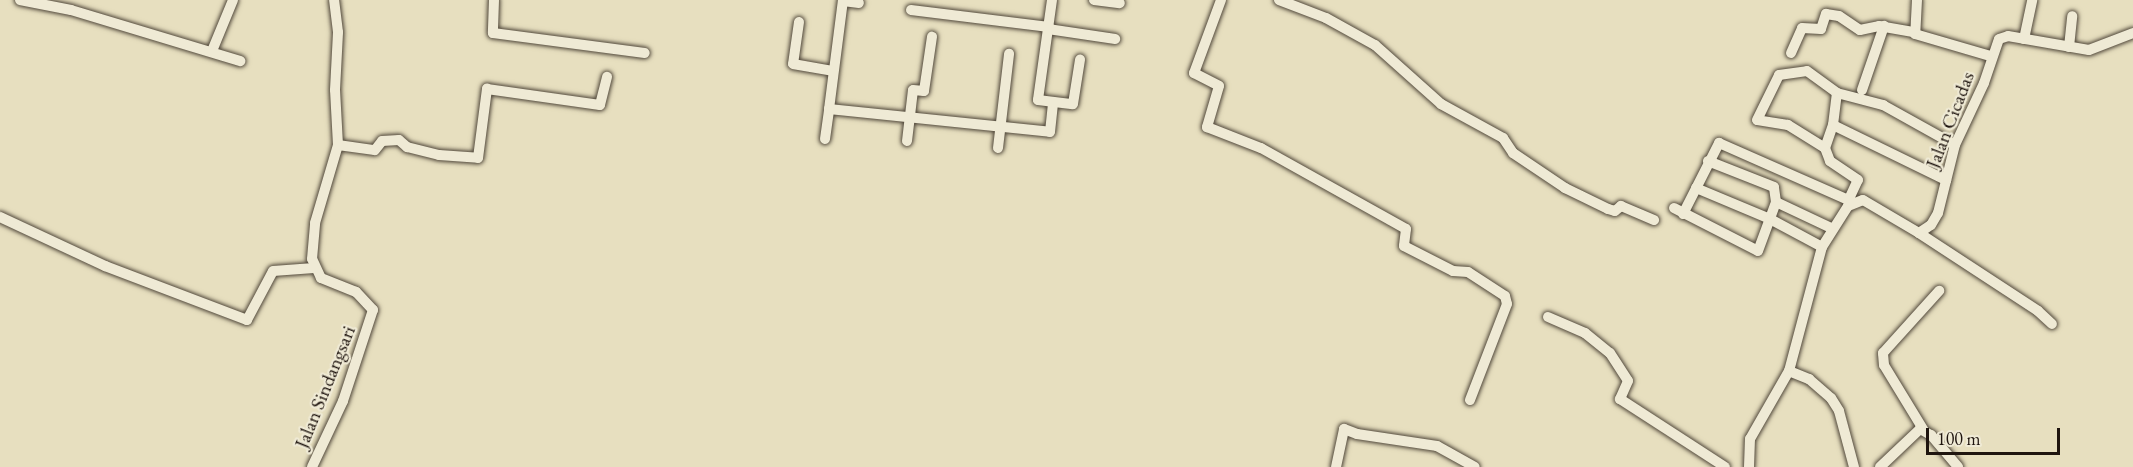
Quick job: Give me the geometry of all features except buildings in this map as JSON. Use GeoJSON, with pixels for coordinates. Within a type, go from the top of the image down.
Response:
{"type":"FeatureCollection","features":[{"type":"Feature","properties":{"kind":"street"},"geometry":{"type":"LineString","coordinates":[[20,0],[70,10],[240,61]]}},
{"type":"Feature","properties":{"kind":"street"},"geometry":{"type":"LineString","coordinates":[[212,51],[233,0]]}},
{"type":"Feature","properties":{"kind":"street"},"geometry":{"type":"LineString","coordinates":[[0,218],[123,274],[247,320],[273,271],[314,268],[311,242],[338,145],[335,90],[338,32],[334,0]]}},
{"type":"Feature","properties":{"kind":"street"},"geometry":{"type":"LineString","coordinates":[[494,0],[493,33],[645,53]]}},
{"type":"Feature","properties":{"kind":"street"},"geometry":{"type":"LineString","coordinates":[[1052,0],[1038,100],[1073,104],[1080,60]]}},
{"type":"Feature","properties":{"kind":"street"},"geometry":{"type":"LineString","coordinates":[[1094,0],[1120,3]]}},
{"type":"Feature","properties":{"kind":"street"},"geometry":{"type":"LineString","coordinates":[[1279,0],[1326,18],[1375,45],[1441,104],[1503,138],[1513,153],[1564,188],[1608,209],[1615,211],[1621,206],[1654,220]]}},
{"type":"Feature","properties":{"kind":"street"},"geometry":{"type":"LineString","coordinates":[[1914,32],[1917,0]]}},
{"type":"Feature","properties":{"kind":"street"},"geometry":{"type":"LineString","coordinates":[[2024,39],[2032,0]]}},
{"type":"Feature","properties":{"kind":"street"},"geometry":{"type":"LineString","coordinates":[[825,139],[832,71],[843,1],[859,3]]}},
{"type":"Feature","properties":{"kind":"street"},"geometry":{"type":"LineString","coordinates":[[1217,2],[1194,73],[1219,86],[1207,127],[1261,148],[1406,229],[1404,246],[1453,271],[1468,272],[1505,296],[1507,304],[1470,400]]}},
{"type":"Feature","properties":{"kind":"street"},"geometry":{"type":"LineString","coordinates":[[911,10],[1115,39]]}},
{"type":"Feature","properties":{"kind":"street"},"geometry":{"type":"LineString","coordinates":[[1791,53],[1802,28],[1821,29],[1826,14],[1839,16],[1860,30],[1884,26],[1914,32],[1990,56]]}},
{"type":"Feature","properties":{"kind":"street"},"geometry":{"type":"LineString","coordinates":[[2069,47],[2072,16]]}},
{"type":"Feature","properties":{"kind":"street"},"geometry":{"type":"LineString","coordinates":[[799,22],[793,64],[832,71]]}},
{"type":"Feature","properties":{"kind":"street"},"geometry":{"type":"LineString","coordinates":[[1862,90],[1884,26]]}},
{"type":"Feature","properties":{"kind":"street","name":"Jalan Cicadas"},"geometry":{"type":"LineString","coordinates":[[1919,233],[1938,213],[1955,145],[1984,82],[1995,42],[2003,36],[2069,47],[2099,48],[2133,33]]}},
{"type":"Feature","properties":{"kind":"street"},"geometry":{"type":"LineString","coordinates":[[907,141],[913,90],[924,92],[932,37]]}},
{"type":"Feature","properties":{"kind":"street"},"geometry":{"type":"LineString","coordinates":[[998,148],[1009,54]]}},
{"type":"Feature","properties":{"kind":"street"},"geometry":{"type":"LineString","coordinates":[[1749,467],[1750,439],[1789,371],[1822,247],[1831,228],[1851,200],[1858,180],[1830,161],[1825,148],[1788,125],[1757,118],[1776,77],[1785,72],[1807,71],[1837,93],[1883,105],[1955,145]]}},
{"type":"Feature","properties":{"kind":"street"},"geometry":{"type":"LineString","coordinates":[[338,145],[375,150],[382,141],[399,140],[407,147],[435,154],[477,158],[487,89],[600,105],[607,77]]}},
{"type":"Feature","properties":{"kind":"street"},"geometry":{"type":"LineString","coordinates":[[1825,148],[1833,125],[1837,93]]}},
{"type":"Feature","properties":{"kind":"street"},"geometry":{"type":"LineString","coordinates":[[829,109],[1050,132],[1053,102]]}},
{"type":"Feature","properties":{"kind":"street"},"geometry":{"type":"LineString","coordinates":[[1833,125],[1946,180]]}},
{"type":"Feature","properties":{"kind":"street"},"geometry":{"type":"LineString","coordinates":[[1708,161],[1774,187],[1776,202],[1756,251],[1679,211],[1696,188],[1708,161],[1717,143],[1723,143],[1851,200],[1875,205],[2038,311],[2052,324]]}},
{"type":"Feature","properties":{"kind":"street"},"geometry":{"type":"LineString","coordinates":[[1696,188],[1770,219],[1822,247]]}},
{"type":"Feature","properties":{"kind":"street"},"geometry":{"type":"LineString","coordinates":[[1776,202],[1831,228]]}},
{"type":"Feature","properties":{"kind":"street","name":"Jalan Sindangsari"},"geometry":{"type":"LineString","coordinates":[[312,467],[338,412],[373,310],[356,292],[321,278],[314,268]]}},
{"type":"Feature","properties":{"kind":"street"},"geometry":{"type":"LineString","coordinates":[[1939,291],[1883,353],[1884,365],[1923,429],[1958,467]]}},
{"type":"Feature","properties":{"kind":"street"},"geometry":{"type":"LineString","coordinates":[[1548,317],[1585,333],[1610,353],[1628,381],[1620,399],[1725,467]]}},
{"type":"Feature","properties":{"kind":"street"},"geometry":{"type":"LineString","coordinates":[[1789,371],[1809,379],[1832,398],[1839,411],[1854,467]]}},
{"type":"Feature","properties":{"kind":"street"},"geometry":{"type":"LineString","coordinates":[[1336,467],[1341,432],[1344,429],[1357,434],[1437,446],[1475,467]]}},
{"type":"Feature","properties":{"kind":"street"},"geometry":{"type":"LineString","coordinates":[[1880,467],[1923,429]]}}]}
